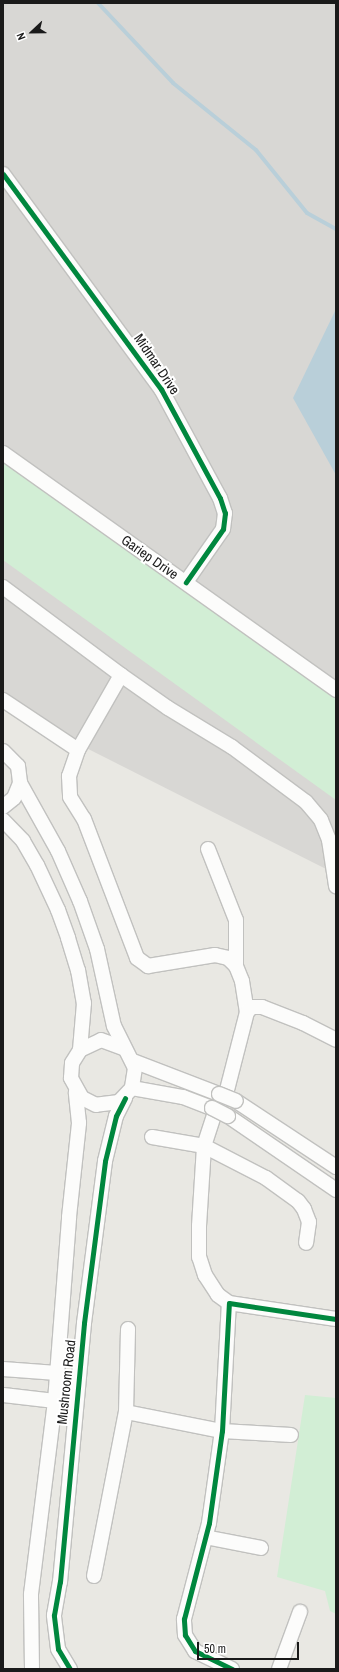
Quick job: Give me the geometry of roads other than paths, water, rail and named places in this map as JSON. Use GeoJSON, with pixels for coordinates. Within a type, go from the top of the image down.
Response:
{"type":"FeatureCollection","features":[{"type":"Feature","properties":{"kind":"street","name":"Midmar Drive"},"geometry":{"type":"LineString","coordinates":[[3,174],[161,389],[220,498],[225,513],[223,528],[186,582]]}},
{"type":"Feature","properties":{"kind":"street","name":"Gariep Drive"},"geometry":{"type":"LineString","coordinates":[[3,453],[336,690]]}},
{"type":"Feature","properties":{"kind":"street"},"geometry":{"type":"LineString","coordinates":[[3,587],[121,675],[168,708],[232,747],[306,802],[321,820],[329,840],[336,886]]}},
{"type":"Feature","properties":{"kind":"street"},"geometry":{"type":"LineString","coordinates":[[121,675],[78,750],[69,776],[70,797],[84,819],[137,958],[148,966],[215,956],[228,958],[236,966]]}},
{"type":"Feature","properties":{"kind":"street"},"geometry":{"type":"LineString","coordinates":[[3,700],[78,750]]}},
{"type":"Feature","properties":{"kind":"street"},"geometry":{"type":"LineString","coordinates":[[3,751],[18,766],[20,783],[58,851],[80,901],[97,949],[114,1026],[124,1048],[133,1061],[136,1075],[128,1093],[111,1105],[96,1105],[76,1092],[70,1070],[80,1050],[84,1002],[70,944],[58,910],[37,865],[23,841],[3,820]]}},
{"type":"Feature","properties":{"kind":"street"},"geometry":{"type":"LineString","coordinates":[[3,807],[14,798],[20,783]]}},
{"type":"Feature","properties":{"kind":"street"},"geometry":{"type":"LineString","coordinates":[[208,849],[236,920],[236,966],[242,981],[247,1012],[226,1090],[214,1115],[204,1146],[199,1257],[205,1275],[218,1295],[229,1303],[336,1319]]}},
{"type":"Feature","properties":{"kind":"street"},"geometry":{"type":"LineString","coordinates":[[247,1012],[252,1007],[262,1008],[303,1023],[336,1040]]}},
{"type":"Feature","properties":{"kind":"street"},"geometry":{"type":"LineString","coordinates":[[80,1050],[101,1040],[124,1048]]}},
{"type":"Feature","properties":{"kind":"street"},"geometry":{"type":"LineString","coordinates":[[128,1093],[183,1098],[212,1108],[228,1116],[331,1187],[336,1168],[236,1101],[133,1061]]}},
{"type":"Feature","properties":{"kind":"street","name":"Mushroom Road"},"geometry":{"type":"LineString","coordinates":[[32,1669],[31,1594],[55,1401],[78,1130],[76,1092]]}},
{"type":"Feature","properties":{"kind":"street","name":"Mushroom Road"},"geometry":{"type":"LineString","coordinates":[[70,1669],[58,1649],[54,1615],[60,1582],[77,1390],[105,1160],[116,1116],[128,1093]]}},
{"type":"Feature","properties":{"kind":"street"},"geometry":{"type":"LineString","coordinates":[[152,1137],[204,1146],[266,1178],[298,1201],[309,1222],[306,1243]]}},
{"type":"Feature","properties":{"kind":"street"},"geometry":{"type":"LineString","coordinates":[[229,1303],[222,1431],[205,1537],[184,1619],[185,1635],[195,1651],[232,1669]]}},
{"type":"Feature","properties":{"kind":"street"},"geometry":{"type":"LineString","coordinates":[[94,1576],[126,1412],[128,1329]]}},
{"type":"Feature","properties":{"kind":"street"},"geometry":{"type":"LineString","coordinates":[[3,1369],[57,1374],[77,1390],[55,1401],[3,1395]]}},
{"type":"Feature","properties":{"kind":"street"},"geometry":{"type":"LineString","coordinates":[[126,1412],[222,1431],[291,1434]]}},
{"type":"Feature","properties":{"kind":"street"},"geometry":{"type":"LineString","coordinates":[[205,1537],[261,1548]]}},
{"type":"Feature","properties":{"kind":"street"},"geometry":{"type":"LineString","coordinates":[[279,1669],[300,1612]]}},
{"type":"Feature","properties":{"kind":"water"},"geometry":{"type":"Polygon","coordinates":[[[336,309],[336,475],[293,398],[336,309]]]}},
{"type":"Feature","properties":{"kind":"waterway"},"geometry":{"type":"LineString","coordinates":[[98,3],[173,83],[256,150],[307,213],[336,229]]}}]}
